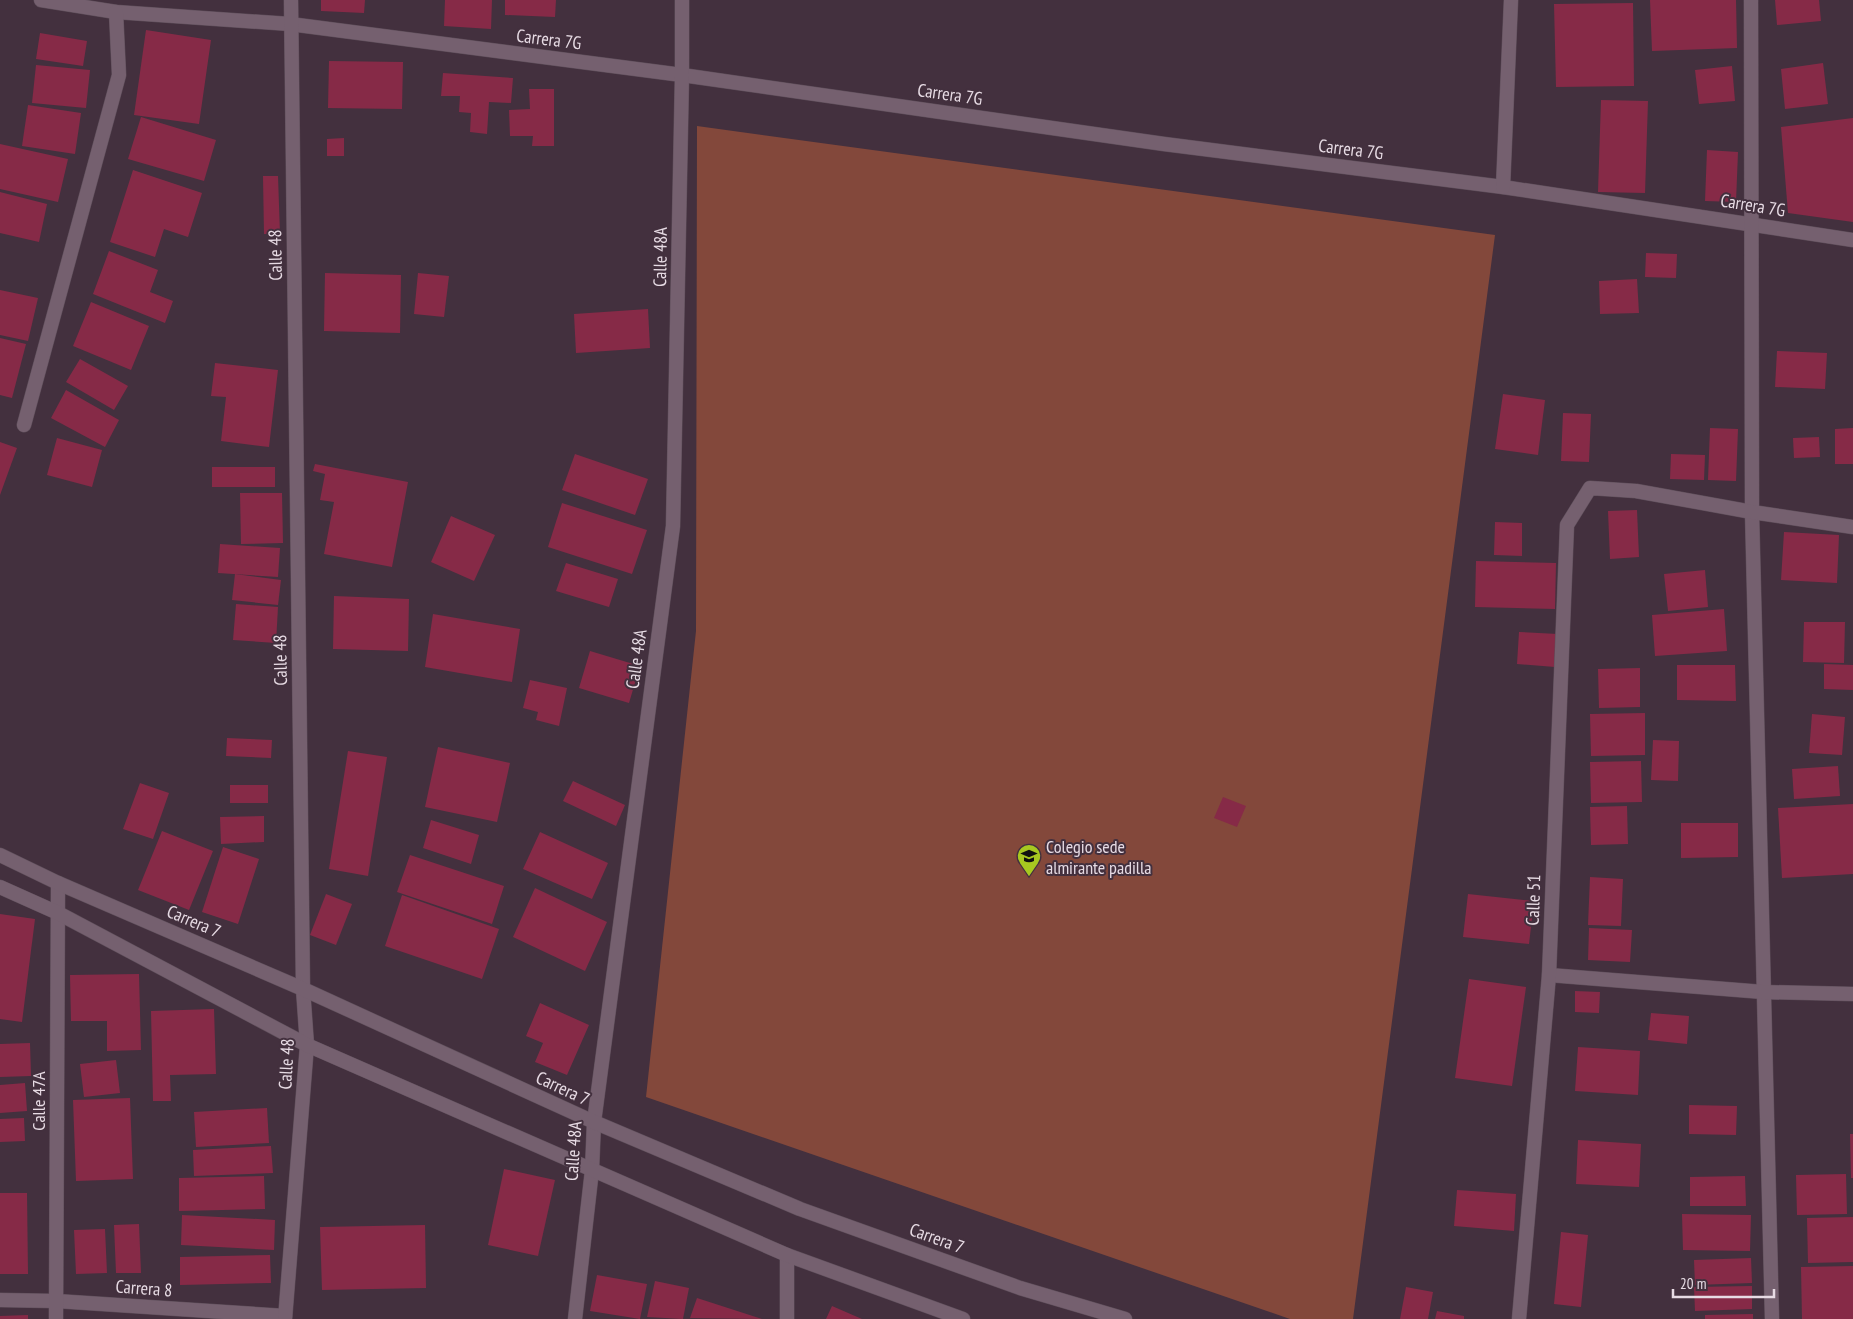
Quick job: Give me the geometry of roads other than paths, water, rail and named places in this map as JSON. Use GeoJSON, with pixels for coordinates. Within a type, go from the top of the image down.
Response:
{"type":"FeatureCollection","features":[{"type":"Feature","properties":{"kind":"street","name":"Carrera 7G"},"geometry":{"type":"LineString","coordinates":[[40,0],[116,12],[290,24],[682,75],[1164,144],[1503,187],[1853,240]]}},
{"type":"Feature","properties":{"kind":"street","name":"Calle 48"},"geometry":{"type":"LineString","coordinates":[[285,1317],[307,1045],[304,989],[291,0]]}},
{"type":"Feature","properties":{"kind":"street","name":"Calle 48A"},"geometry":{"type":"LineString","coordinates":[[576,1319],[592,1170],[594,1122],[673,526],[682,0]]}},
{"type":"Feature","properties":{"kind":"street"},"geometry":{"type":"LineString","coordinates":[[1503,187],[1511,0]]}},
{"type":"Feature","properties":{"kind":"street"},"geometry":{"type":"LineString","coordinates":[[1751,0],[1752,512],[1772,1319]]}},
{"type":"Feature","properties":{"kind":"street"},"geometry":{"type":"LineString","coordinates":[[24,425],[119,76],[116,12]]}},
{"type":"Feature","properties":{"kind":"street","name":"Calle 51"},"geometry":{"type":"LineString","coordinates":[[1519,1319],[1549,975],[1567,525],[1590,488],[1636,490],[1752,512]]}},
{"type":"Feature","properties":{"kind":"street"},"geometry":{"type":"LineString","coordinates":[[1752,512],[1853,527]]}},
{"type":"Feature","properties":{"kind":"street","name":"Carrera 7"},"geometry":{"type":"LineString","coordinates":[[0,855],[58,883],[304,989],[594,1122],[800,1209],[1020,1288],[1125,1319]]}},
{"type":"Feature","properties":{"kind":"street","name":"Calle 47A"},"geometry":{"type":"LineString","coordinates":[[56,1319],[58,883]]}},
{"type":"Feature","properties":{"kind":"street"},"geometry":{"type":"LineString","coordinates":[[0,887],[58,913],[307,1045],[788,1255],[962,1319]]}},
{"type":"Feature","properties":{"kind":"street"},"geometry":{"type":"LineString","coordinates":[[1549,975],[1763,992],[1853,994]]}},
{"type":"Feature","properties":{"kind":"street"},"geometry":{"type":"LineString","coordinates":[[787,1319],[788,1255]]}},
{"type":"Feature","properties":{"kind":"street","name":"Carrera 8"},"geometry":{"type":"LineString","coordinates":[[0,1300],[56,1301],[285,1317]]}},
{"type":"Feature","properties":{"kind":"place","name":"Colegio sede almirante padilla"},"geometry":{"type":"Point","coordinates":[1029,877]}}]}
